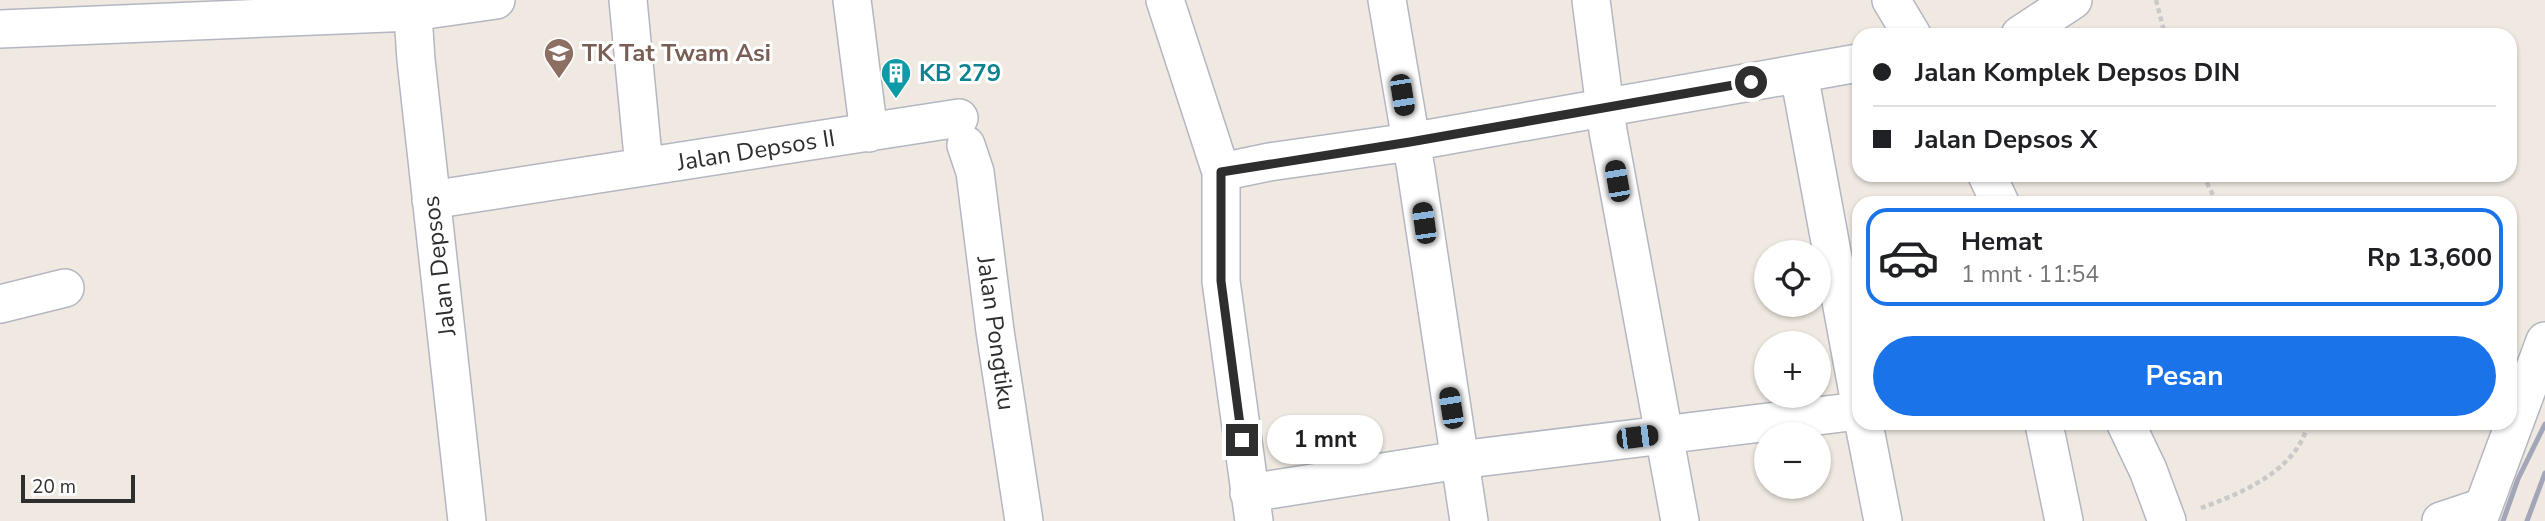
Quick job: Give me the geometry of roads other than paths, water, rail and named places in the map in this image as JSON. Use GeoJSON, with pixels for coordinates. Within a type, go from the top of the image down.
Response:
{"type":"FeatureCollection","features":[{"type":"Feature","properties":{"kind":"street"},"geometry":{"type":"LineString","coordinates":[[0,29],[422,7],[496,0]]}},
{"type":"Feature","properties":{"kind":"street","name":"Jalan Depsos II"},"geometry":{"type":"LineString","coordinates":[[628,0],[644,167]]}},
{"type":"Feature","properties":{"kind":"street","name":"Jalan Depsos II"},"geometry":{"type":"LineString","coordinates":[[852,0],[869,133]]}},
{"type":"Feature","properties":{"kind":"street"},"geometry":{"type":"LineString","coordinates":[[1165,0],[1221,172],[1221,281],[1252,507],[1459,460],[1852,412]]}},
{"type":"Feature","properties":{"kind":"street"},"geometry":{"type":"LineString","coordinates":[[1387,0],[1416,170],[1469,521]]}},
{"type":"Feature","properties":{"kind":"street"},"geometry":{"type":"LineString","coordinates":[[1591,0],[1605,106],[1662,434],[1680,521]]}},
{"type":"Feature","properties":{"kind":"street"},"geometry":{"type":"LineString","coordinates":[[1891,0],[1908,28]]}},
{"type":"Feature","properties":{"kind":"street"},"geometry":{"type":"LineString","coordinates":[[2031,28],[2073,0]]}},
{"type":"Feature","properties":{"kind":"street","name":"Jalan Depsos"},"geometry":{"type":"LineString","coordinates":[[422,7],[431,200],[467,521]]}},
{"type":"Feature","properties":{"kind":"street"},"geometry":{"type":"LineString","coordinates":[[1221,172],[1410,142],[1852,64]]}},
{"type":"Feature","properties":{"kind":"street"},"geometry":{"type":"LineString","coordinates":[[1799,74],[1852,361]]}},
{"type":"Feature","properties":{"kind":"street","name":"Jalan Depsos II"},"geometry":{"type":"LineString","coordinates":[[431,200],[869,133],[962,131]]}},
{"type":"Feature","properties":{"kind":"street","name":"Jalan Pongtiku"},"geometry":{"type":"LineString","coordinates":[[962,131],[975,172],[995,331],[1024,521]]}},
{"type":"Feature","properties":{"kind":"street"},"geometry":{"type":"LineString","coordinates":[[0,304],[65,288]]}},
{"type":"Feature","properties":{"kind":"street"},"geometry":{"type":"LineString","coordinates":[[2517,416],[2545,341]]}},
{"type":"Feature","properties":{"kind":"street"},"geometry":{"type":"LineString","coordinates":[[1865,430],[1883,521]]}},
{"type":"Feature","properties":{"kind":"street"},"geometry":{"type":"LineString","coordinates":[[2045,430],[2064,521]]}},
{"type":"Feature","properties":{"kind":"street"},"geometry":{"type":"LineString","coordinates":[[2129,430],[2148,470],[2183,515]]}},
{"type":"Feature","properties":{"kind":"street"},"geometry":{"type":"LineString","coordinates":[[2441,521],[2480,514],[2512,430]]}},
{"type":"Feature","properties":{"kind":"railway"},"geometry":{"type":"LineString","coordinates":[[2503,521],[2518,479],[2545,424]]}},
{"type":"Feature","properties":{"kind":"railway"},"geometry":{"type":"LineString","coordinates":[[2527,521],[2545,473]]}},
{"type":"Feature","properties":{"kind":"place","name":"TK Tat Twam Asi"},"geometry":{"type":"Point","coordinates":[559,80]}},
{"type":"Feature","properties":{"kind":"place","name":"KB 279"},"geometry":{"type":"Point","coordinates":[896,100]}}]}
